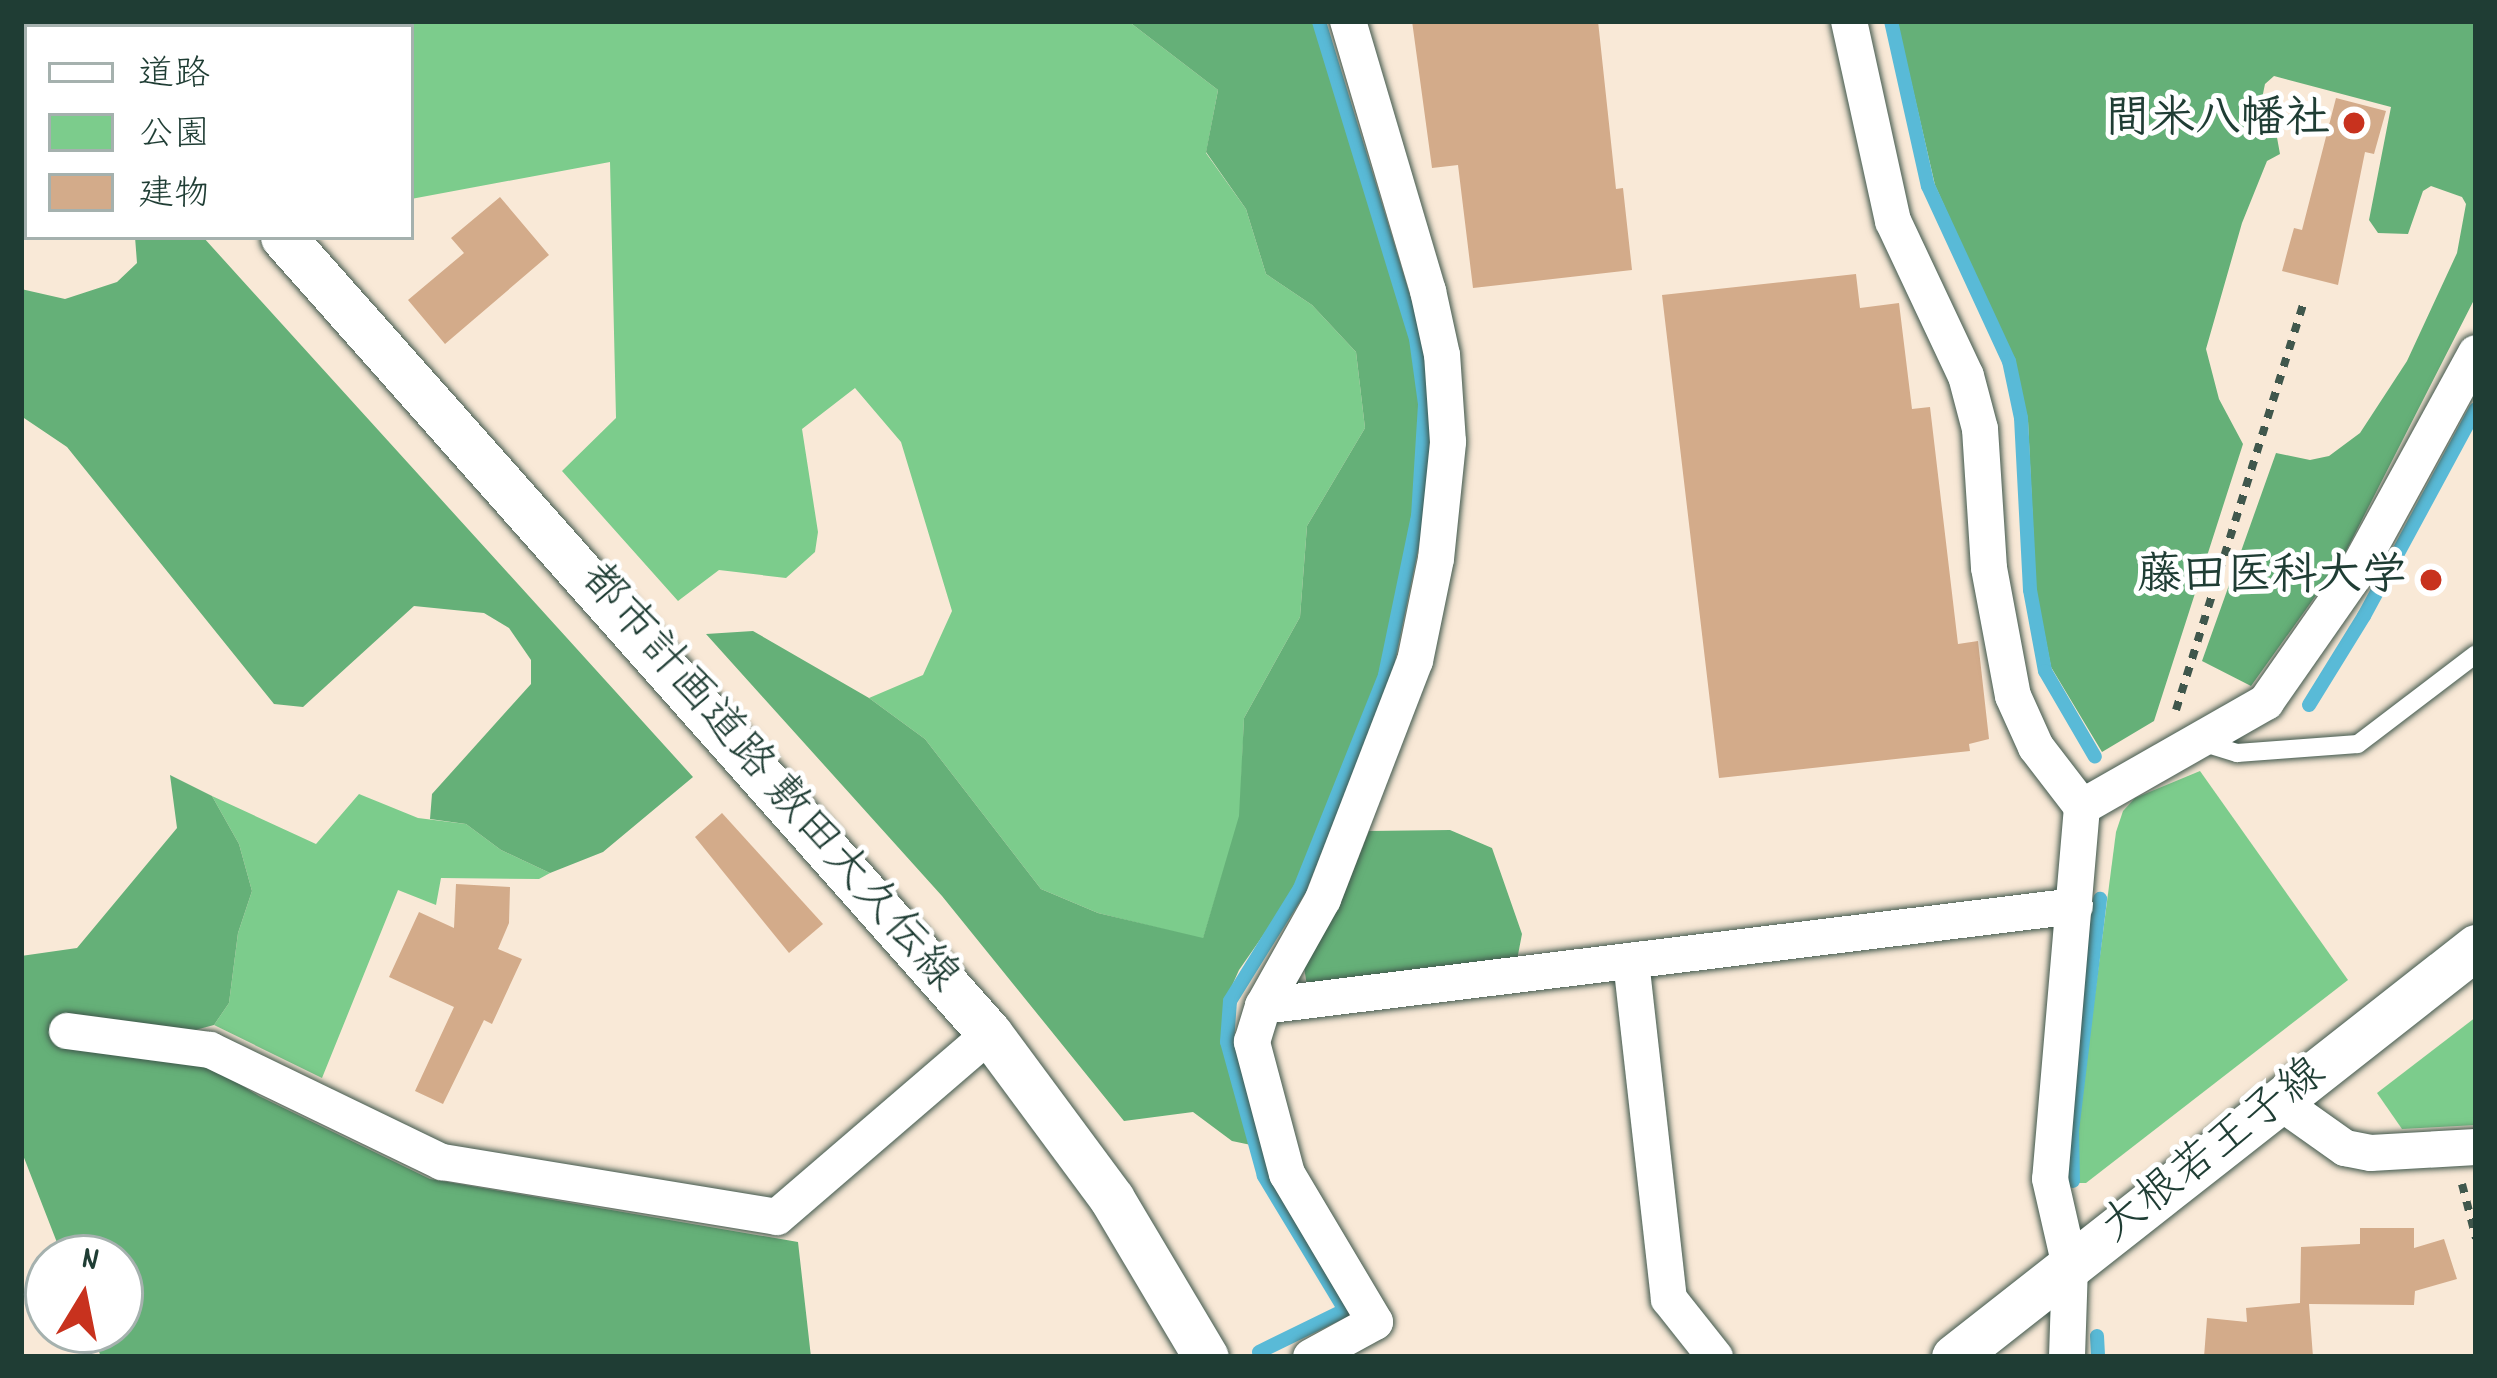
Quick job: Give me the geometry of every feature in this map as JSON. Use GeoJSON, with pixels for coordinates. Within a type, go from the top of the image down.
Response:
{"type":"FeatureCollection","features":[{"type":"Feature","properties":{"kind":"street"},"geometry":{"type":"LineString","coordinates":[[1311,1357],[1376,1322],[1288,1174],[1252,1042],[1263,1006],[1323,899],[1415,661],[1436,559],[1448,442],[1442,355],[1432,312],[1348,21]]}},
{"type":"Feature","properties":{"kind":"street"},"geometry":{"type":"LineString","coordinates":[[1849,21],[1893,221],[1966,376],[1980,429],[1989,568],[2013,696],[2036,747],[2082,807],[2050,1179],[2070,1266],[2067,1357]]}},
{"type":"Feature","properties":{"kind":"street","name":"都市計画道路 敷田大久伝線"},"geometry":{"type":"LineString","coordinates":[[286,240],[990,1034],[1112,1199],[1206,1357]]}},
{"type":"Feature","properties":{"kind":"street"},"geometry":{"type":"LineString","coordinates":[[2082,807],[2266,702],[2296,666],[2354,576],[2476,353]]}},
{"type":"Feature","properties":{"kind":"street"},"geometry":{"type":"LineString","coordinates":[[1263,1006],[2074,906]]}},
{"type":"Feature","properties":{"kind":"street","name":"大根若王子線"},"geometry":{"type":"LineString","coordinates":[[1954,1357],[2476,947]]}},
{"type":"Feature","properties":{"kind":"street"},"geometry":{"type":"LineString","coordinates":[[1630,961],[1669,1299],[1715,1357]]}},
{"type":"Feature","properties":{"kind":"street"},"geometry":{"type":"LineString","coordinates":[[67,1031],[210,1050],[442,1162],[778,1217],[990,1034]]}},
{"type":"Feature","properties":{"kind":"street"},"geometry":{"type":"LineString","coordinates":[[2280,1102],[2344,1148],[2371,1153],[2465,1147]]}},
{"type":"Feature","properties":{"kind":"lane"},"geometry":{"type":"LineString","coordinates":[[2198,742],[2237,753],[2358,744],[2476,655]]}},
{"type":"Feature","properties":{"kind":"path"},"geometry":{"type":"LineString","coordinates":[[2159,764],[2304,301]]}},
{"type":"Feature","properties":{"kind":"path"},"geometry":{"type":"LineString","coordinates":[[2465,1147],[2476,1238]]}},
{"type":"Feature","properties":{"kind":"green space"},"geometry":{"type":"Polygon","coordinates":[[[153,21],[1128,21],[1218,90],[1206,153],[1246,209],[1266,274],[1312,305],[1356,352],[1365,428],[1307,526],[1300,617],[1244,718],[1240,816],[1203,939],[1098,913],[1041,889],[925,739],[869,698],[923,675],[952,611],[901,442],[855,388],[802,429],[818,532],[815,552],[786,578],[719,570],[678,601],[562,471],[616,418],[610,162],[414,198],[414,24],[153,21]]]}},
{"type":"Feature","properties":{"kind":"green space"},"geometry":{"type":"Polygon","coordinates":[[[1128,21],[1313,21],[1411,341],[1420,402],[1412,513],[1381,672],[1298,885],[1239,970],[1226,999],[1222,1040],[1251,1145],[1232,1141],[1193,1112],[1124,1121],[942,896],[706,634],[753,631],[869,698],[925,739],[1041,889],[1098,913],[1203,938],[1239,816],[1244,718],[1300,617],[1307,526],[1365,428],[1356,352],[1312,305],[1266,274],[1246,209],[1206,152],[1218,90],[1128,21]]]}},
{"type":"Feature","properties":{"kind":"green space"},"geometry":{"type":"Polygon","coordinates":[[[1897,21],[2476,21],[2476,296],[2342,559],[2251,686],[2202,661],[2276,453],[2310,460],[2329,456],[2360,433],[2407,361],[2457,253],[2466,204],[2462,197],[2431,186],[2423,191],[2408,234],[2378,233],[2369,220],[2391,107],[2274,76],[2265,84],[2258,118],[2276,132],[2280,154],[2267,161],[2242,223],[2206,349],[2219,399],[2243,444],[2154,721],[2102,752],[2051,667],[2036,590],[2028,421],[2015,365],[1935,185],[1897,21]]]}},
{"type":"Feature","properties":{"kind":"green space"},"geometry":{"type":"Polygon","coordinates":[[[135,240],[206,240],[693,777],[603,852],[550,873],[501,850],[466,824],[430,819],[432,794],[531,684],[531,660],[509,628],[484,613],[414,606],[303,707],[274,704],[67,447],[21,416],[21,289],[65,299],[117,282],[137,263],[135,240]]]}},
{"type":"Feature","properties":{"kind":"green space"},"geometry":{"type":"Polygon","coordinates":[[[2200,771],[2348,980],[2086,1183],[2079,1183],[2077,1133],[2116,832],[2123,811],[2135,798],[2200,771]]]}},
{"type":"Feature","properties":{"kind":"green space"},"geometry":{"type":"Polygon","coordinates":[[[170,775],[212,796],[239,844],[252,891],[238,933],[229,1003],[214,1025],[165,1038],[259,1096],[430,1179],[798,1242],[811,1357],[101,1357],[144,1354],[144,1234],[54,1234],[21,1150],[21,956],[77,948],[177,828],[170,775]]]}},
{"type":"Feature","properties":{"kind":"green space"},"geometry":{"type":"Polygon","coordinates":[[[359,794],[418,818],[466,824],[501,850],[550,873],[539,879],[441,878],[436,905],[398,890],[322,1078],[214,1025],[229,1003],[238,933],[252,891],[239,844],[212,796],[316,844],[359,794]]]}},
{"type":"Feature","properties":{"kind":"green space"},"geometry":{"type":"Polygon","coordinates":[[[1450,830],[1492,848],[1522,934],[1517,960],[1307,986],[1304,967],[1340,904],[1369,831],[1450,830]]]}},
{"type":"Feature","properties":{"kind":"green space"},"geometry":{"type":"Polygon","coordinates":[[[2476,1017],[2476,1125],[2402,1129],[2377,1093],[2476,1017]]]}},
{"type":"Feature","properties":{"kind":"building"},"geometry":{"type":"Polygon","coordinates":[[[1412,21],[1598,21],[1616,189],[1623,188],[1632,270],[1473,288],[1458,165],[1432,168],[1412,21]]]}},
{"type":"Feature","properties":{"kind":"building"},"geometry":{"type":"Polygon","coordinates":[[[2336,98],[2386,111],[2374,154],[2365,152],[2338,285],[2282,271],[2294,228],[2302,230],[2336,98]]]}},
{"type":"Feature","properties":{"kind":"building"},"geometry":{"type":"Polygon","coordinates":[[[500,197],[549,255],[445,344],[408,300],[464,253],[451,238],[500,197]]]}},
{"type":"Feature","properties":{"kind":"building"},"geometry":{"type":"Polygon","coordinates":[[[1856,274],[1860,308],[1899,303],[1912,409],[1930,407],[1958,644],[1978,641],[1989,739],[1969,744],[1970,751],[1719,778],[1662,295],[1856,274]]]}},
{"type":"Feature","properties":{"kind":"building"},"geometry":{"type":"Polygon","coordinates":[[[722,813],[823,924],[789,953],[695,837],[722,813]]]}},
{"type":"Feature","properties":{"kind":"building"},"geometry":{"type":"Polygon","coordinates":[[[456,884],[510,887],[509,923],[498,949],[522,959],[492,1024],[484,1020],[443,1104],[415,1091],[454,1007],[389,977],[419,912],[454,928],[456,884]]]}},
{"type":"Feature","properties":{"kind":"building"},"geometry":{"type":"Polygon","coordinates":[[[2360,1228],[2414,1228],[2414,1248],[2444,1239],[2457,1279],[2415,1291],[2414,1305],[2309,1304],[2313,1357],[2204,1357],[2207,1318],[2247,1322],[2246,1308],[2300,1303],[2301,1247],[2360,1244],[2360,1228]]]}},
{"type":"Feature","properties":{"kind":"waterway"},"geometry":{"type":"LineString","coordinates":[[1259,1352],[1345,1310],[1264,1176],[1227,1042],[1230,1001],[1300,888],[1385,675],[1418,516],[1425,404],[1416,339],[1319,21]]}},
{"type":"Feature","properties":{"kind":"waterway"},"geometry":{"type":"LineString","coordinates":[[1891,21],[1928,186],[2009,361],[2021,418],[2030,590],[2045,671],[2095,757]]}},
{"type":"Feature","properties":{"kind":"waterway"},"geometry":{"type":"LineString","coordinates":[[2309,705],[2364,616],[2476,409]]}},
{"type":"Feature","properties":{"kind":"waterway"},"geometry":{"type":"LineString","coordinates":[[2073,1181],[2072,1131],[2100,899]]}},
{"type":"Feature","properties":{"kind":"waterway"},"geometry":{"type":"LineString","coordinates":[[2097,1336],[2098,1357]]}},
{"type":"Feature","properties":{"kind":"place","name":"間米八幡社"},"geometry":{"type":"Point","coordinates":[2354,123]}},
{"type":"Feature","properties":{"kind":"place","name":"藤田医科大学"},"geometry":{"type":"Point","coordinates":[2431,580]}}]}
